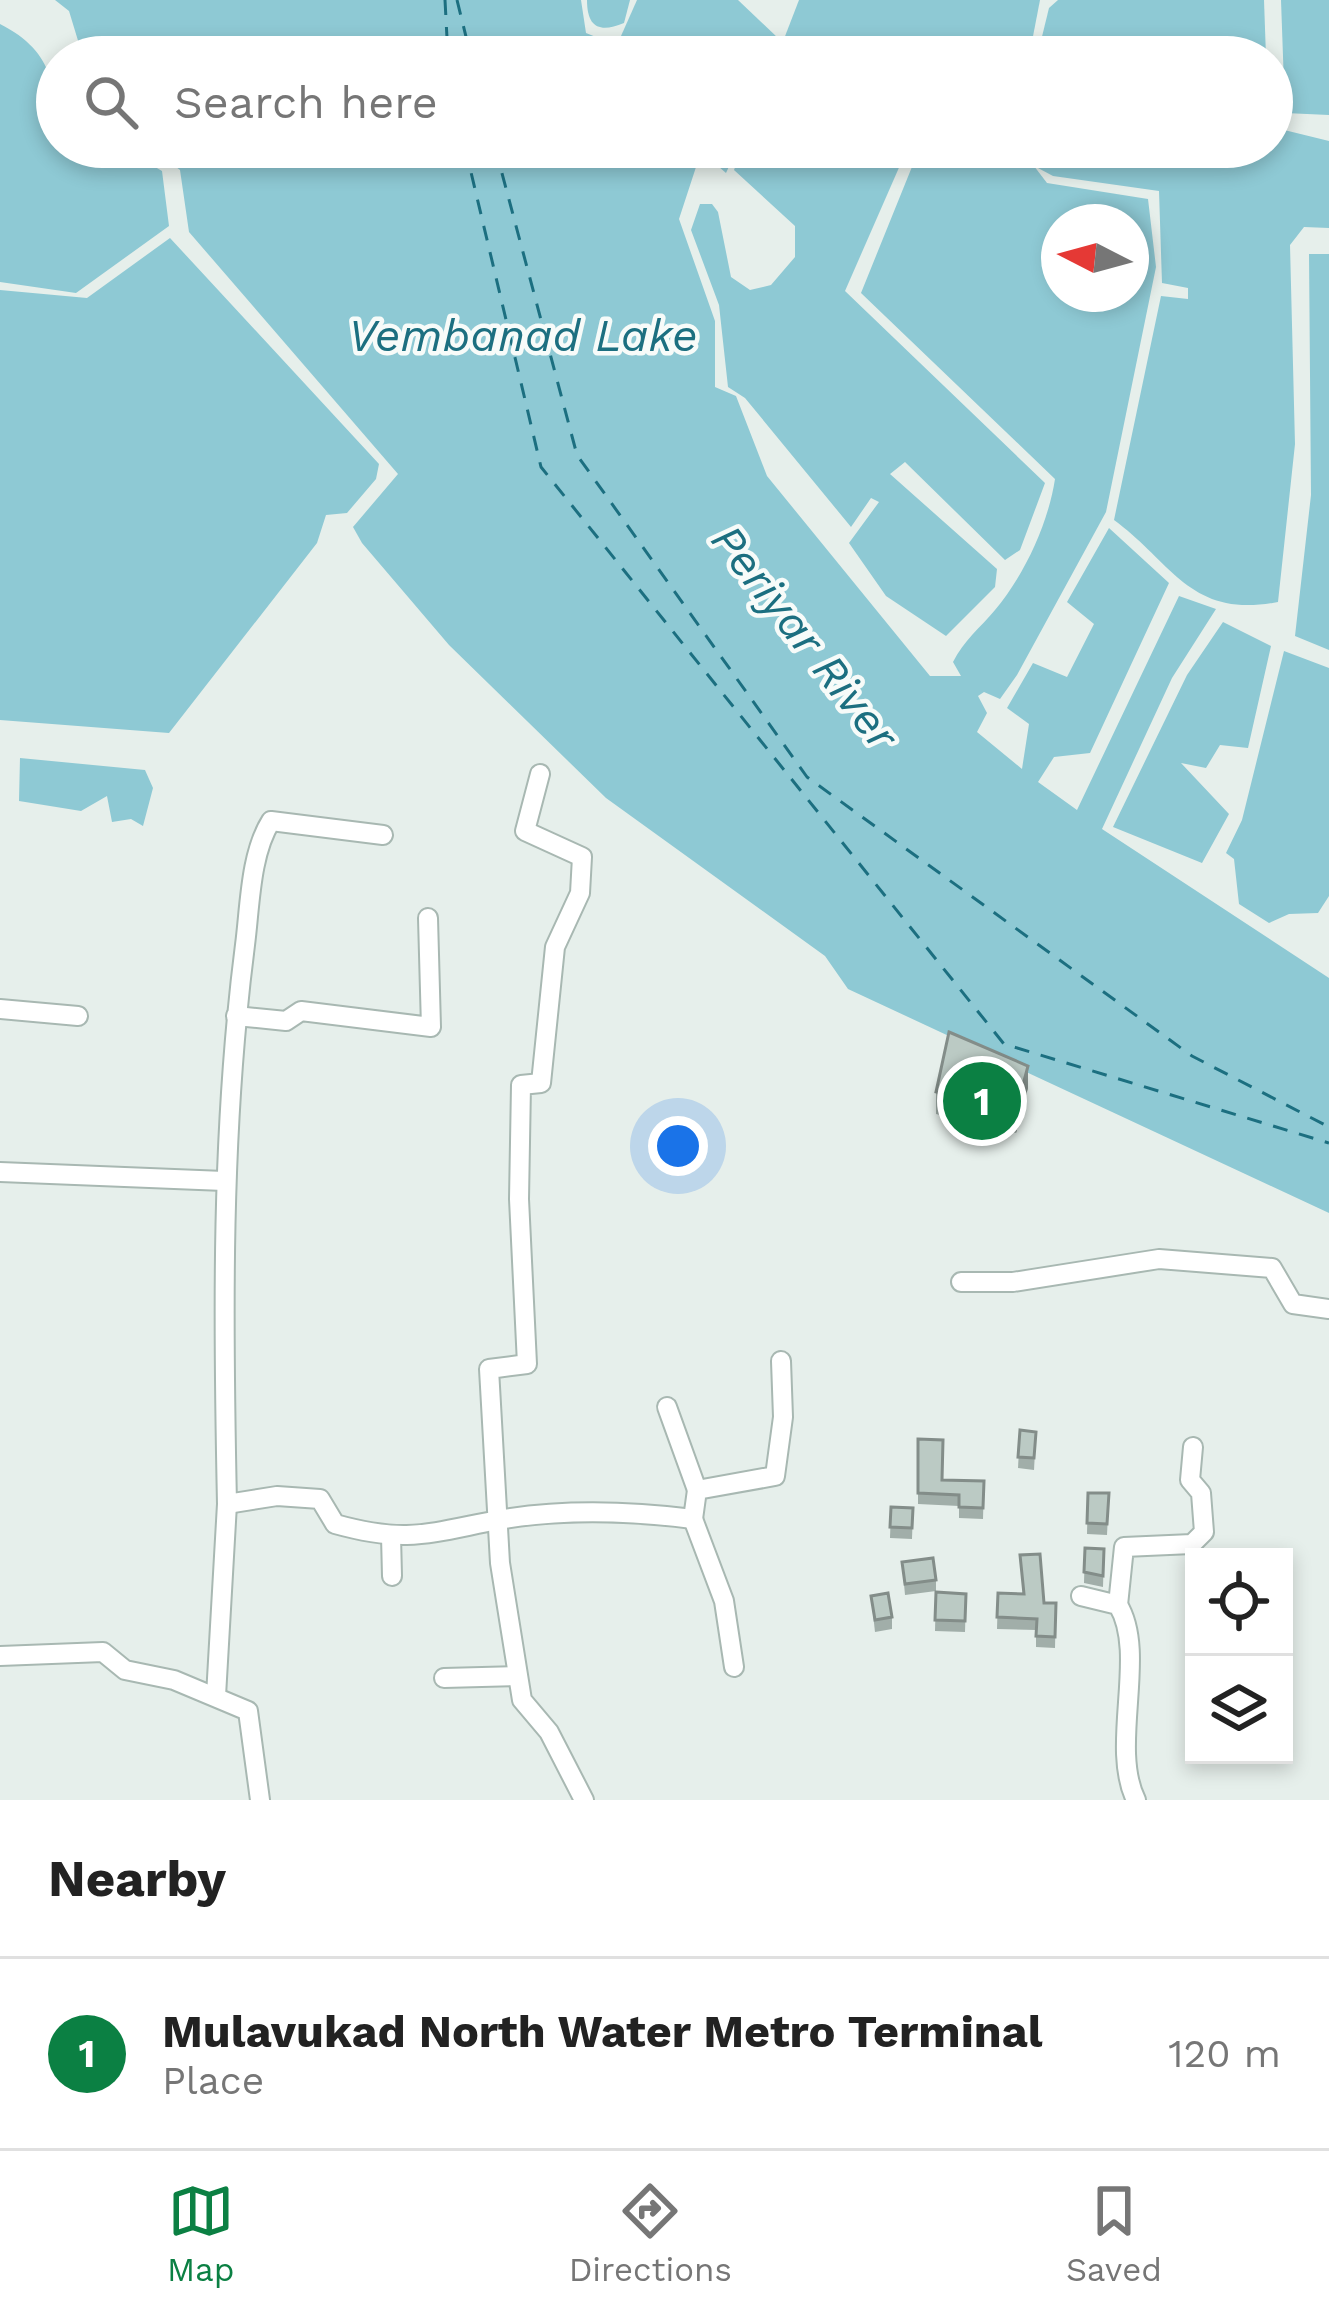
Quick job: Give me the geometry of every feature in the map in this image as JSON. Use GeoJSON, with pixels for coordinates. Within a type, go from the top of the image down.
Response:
{"type":"FeatureCollection","features":[{"type":"Feature","properties":{"kind":"street"},"geometry":{"type":"LineString","coordinates":[[540,774],[525,831],[582,857],[580,893],[555,947],[541,1083],[521,1085],[519,1199],[527,1364],[490,1369],[498,1520],[522,1700],[549,1732],[584,1800]]}},
{"type":"Feature","properties":{"kind":"street"},"geometry":{"type":"LineString","coordinates":[[216,1696],[227,1504],[224,1181],[236,1016],[256,865],[272,820],[382,835]]}},
{"type":"Feature","properties":{"kind":"street"},"geometry":{"type":"LineString","coordinates":[[236,1016],[286,1022],[302,1011],[431,1027],[428,918]]}},
{"type":"Feature","properties":{"kind":"street"},"geometry":{"type":"LineString","coordinates":[[0,1010],[78,1016]]}},
{"type":"Feature","properties":{"kind":"street"},"geometry":{"type":"LineString","coordinates":[[0,1172],[224,1181]]}},
{"type":"Feature","properties":{"kind":"street"},"geometry":{"type":"LineString","coordinates":[[961,1282],[1013,1282],[1159,1259],[1272,1268],[1293,1304],[1329,1309]]}},
{"type":"Feature","properties":{"kind":"street"},"geometry":{"type":"LineString","coordinates":[[697,1490],[775,1476],[782,1435],[781,1360]]}},
{"type":"Feature","properties":{"kind":"street"},"geometry":{"type":"LineString","coordinates":[[667,1407],[697,1490],[693,1520],[707,1546],[724,1601],[734,1667]]}},
{"type":"Feature","properties":{"kind":"street"},"geometry":{"type":"LineString","coordinates":[[1136,1800],[1128,1751],[1127,1620],[1118,1605],[1124,1547],[1192,1544],[1204,1532],[1201,1493],[1190,1480],[1193,1447]]}},
{"type":"Feature","properties":{"kind":"street"},"geometry":{"type":"LineString","coordinates":[[227,1504],[278,1496],[320,1499],[335,1524],[424,1538],[498,1520],[645,1513],[693,1520]]}},
{"type":"Feature","properties":{"kind":"street"},"geometry":{"type":"LineString","coordinates":[[391,1536],[392,1576]]}},
{"type":"Feature","properties":{"kind":"street"},"geometry":{"type":"LineString","coordinates":[[1081,1596],[1118,1605]]}},
{"type":"Feature","properties":{"kind":"street"},"geometry":{"type":"LineString","coordinates":[[0,1656],[103,1652],[125,1670],[147,1672],[248,1711],[256,1735],[260,1800]]}},
{"type":"Feature","properties":{"kind":"street"},"geometry":{"type":"LineString","coordinates":[[444,1678],[518,1676]]}},
{"type":"Feature","properties":{"kind":"water"},"geometry":{"type":"Polygon","coordinates":[[[55,0],[581,0],[586,33],[594,36],[77,36],[69,11],[55,0]]]}},
{"type":"Feature","properties":{"kind":"water"},"geometry":{"type":"Polygon","coordinates":[[[587,0],[630,0],[624,23],[596,26],[589,17],[587,0]]]}},
{"type":"Feature","properties":{"kind":"water"},"geometry":{"type":"Polygon","coordinates":[[[637,0],[738,0],[776,36],[621,36],[637,0]]]}},
{"type":"Feature","properties":{"kind":"water"},"geometry":{"type":"Polygon","coordinates":[[[799,0],[1040,0],[1033,36],[785,36],[799,0]]]}},
{"type":"Feature","properties":{"kind":"water"},"geometry":{"type":"Polygon","coordinates":[[[1058,0],[1264,0],[1265,36],[1042,36],[1049,8],[1058,0]]]}},
{"type":"Feature","properties":{"kind":"water"},"geometry":{"type":"Polygon","coordinates":[[[1281,0],[1329,0],[1329,115],[1293,113],[1293,36],[1282,36],[1281,0]]]}},
{"type":"Feature","properties":{"kind":"water"},"geometry":{"type":"Polygon","coordinates":[[[0,24],[36,51],[36,168],[157,168],[162,171],[169,226],[76,293],[0,282],[0,24]]]}},
{"type":"Feature","properties":{"kind":"water"},"geometry":{"type":"Polygon","coordinates":[[[1293,132],[1329,141],[1329,228],[1304,227],[1290,245],[1295,444],[1278,602],[1248,605],[1203,595],[1114,520],[1161,296],[1188,299],[1188,288],[1162,283],[1159,191],[1053,176],[1038,168],[1293,168],[1293,132]]]}},
{"type":"Feature","properties":{"kind":"water","name":"Vembanad Lake"},"geometry":{"type":"Polygon","coordinates":[[[177,168],[696,168],[679,219],[715,321],[715,387],[736,396],[767,476],[930,676],[961,676],[953,662],[1025,565],[1041,531],[1055,479],[861,293],[912,168],[1036,168],[1047,183],[1148,199],[1149,204],[1041,204],[1041,312],[1147,312],[1106,512],[1017,675],[1000,699],[984,692],[978,696],[987,713],[977,732],[1022,769],[1029,724],[1007,708],[1033,663],[1067,677],[1094,624],[1067,602],[1109,528],[1169,583],[1090,753],[1054,757],[1038,782],[1077,810],[1179,596],[1216,609],[1172,678],[1102,829],[1329,978],[1329,1213],[848,989],[825,956],[606,798],[449,645],[362,543],[353,527],[398,474],[189,232],[177,168]]]}},
{"type":"Feature","properties":{"kind":"water"},"geometry":{"type":"Polygon","coordinates":[[[899,168],[845,291],[1045,483],[1020,550],[1005,560],[905,462],[890,474],[997,569],[995,587],[946,636],[886,596],[849,543],[879,502],[871,498],[851,527],[745,398],[728,387],[719,305],[691,230],[700,204],[712,204],[718,212],[731,277],[750,290],[771,285],[795,257],[795,226],[734,170],[899,168]]]}},
{"type":"Feature","properties":{"kind":"water","name":"Vembanad Lake"},"geometry":{"type":"Polygon","coordinates":[[[1149,208],[1156,267],[1149,301],[1149,208]]]}},
{"type":"Feature","properties":{"kind":"water"},"geometry":{"type":"Polygon","coordinates":[[[170,238],[379,464],[376,479],[347,513],[326,515],[317,543],[169,733],[0,720],[0,290],[87,298],[170,238]]]}},
{"type":"Feature","properties":{"kind":"water"},"geometry":{"type":"Polygon","coordinates":[[[1309,254],[1329,254],[1329,650],[1295,636],[1311,495],[1309,254]]]}},
{"type":"Feature","properties":{"kind":"water"},"geometry":{"type":"Polygon","coordinates":[[[1223,622],[1271,646],[1248,748],[1220,745],[1206,768],[1181,763],[1229,814],[1202,863],[1113,827],[1187,675],[1223,622]]]}},
{"type":"Feature","properties":{"kind":"water"},"geometry":{"type":"Polygon","coordinates":[[[1284,651],[1329,668],[1329,896],[1318,913],[1289,914],[1269,923],[1239,904],[1234,859],[1226,853],[1242,820],[1284,651]]]}},
{"type":"Feature","properties":{"kind":"water"},"geometry":{"type":"Polygon","coordinates":[[[20,758],[145,770],[153,788],[143,826],[131,819],[112,822],[107,796],[81,811],[19,801],[20,758]]]}},
{"type":"Feature","properties":{"kind":"building"},"geometry":{"type":"Polygon","coordinates":[[[949,1032],[1028,1066],[1016,1111],[936,1092],[949,1032]]]}},
{"type":"Feature","properties":{"kind":"building"},"geometry":{"type":"Polygon","coordinates":[[[1020,1430],[1036,1432],[1034,1458],[1018,1457],[1020,1430]]]}},
{"type":"Feature","properties":{"kind":"building"},"geometry":{"type":"Polygon","coordinates":[[[918,1439],[943,1440],[942,1480],[984,1481],[983,1508],[959,1507],[959,1495],[918,1493],[918,1439]]]}},
{"type":"Feature","properties":{"kind":"building"},"geometry":{"type":"Polygon","coordinates":[[[1088,1493],[1109,1493],[1107,1524],[1087,1523],[1088,1493]]]}},
{"type":"Feature","properties":{"kind":"building"},"geometry":{"type":"Polygon","coordinates":[[[891,1507],[913,1508],[912,1528],[890,1527],[891,1507]]]}},
{"type":"Feature","properties":{"kind":"building"},"geometry":{"type":"Polygon","coordinates":[[[1085,1548],[1104,1549],[1103,1576],[1084,1572],[1085,1548]]]}},
{"type":"Feature","properties":{"kind":"building"},"geometry":{"type":"Polygon","coordinates":[[[1040,1554],[1044,1603],[1056,1603],[1055,1637],[1036,1636],[1037,1619],[997,1617],[998,1593],[1024,1594],[1020,1555],[1040,1554]]]}},
{"type":"Feature","properties":{"kind":"building"},"geometry":{"type":"Polygon","coordinates":[[[933,1558],[936,1580],[905,1584],[902,1562],[933,1558]]]}},
{"type":"Feature","properties":{"kind":"building"},"geometry":{"type":"Polygon","coordinates":[[[936,1592],[966,1594],[965,1621],[935,1620],[936,1592]]]}},
{"type":"Feature","properties":{"kind":"building"},"geometry":{"type":"Polygon","coordinates":[[[888,1593],[892,1617],[875,1620],[871,1596],[888,1593]]]}},
{"type":"Feature","properties":{"kind":"ferry route"},"geometry":{"type":"LineString","coordinates":[[445,0],[447,36]]}},
{"type":"Feature","properties":{"kind":"ferry route"},"geometry":{"type":"LineString","coordinates":[[457,0],[466,36]]}},
{"type":"Feature","properties":{"kind":"ferry route"},"geometry":{"type":"LineString","coordinates":[[470,168],[541,467],[1004,1044],[1329,1143]]}},
{"type":"Feature","properties":{"kind":"ferry route"},"geometry":{"type":"LineString","coordinates":[[501,168],[577,455],[807,777],[1192,1056],[1329,1127]]}},
{"type":"Feature","properties":{"kind":"place","name":"Mulavukad North Water Metro Terminal"},"geometry":{"type":"Point","coordinates":[982,1101]}},
{"type":"Feature","properties":{"kind":"water label","name":"Periyar River"},"geometry":{"type":"Point","coordinates":[805,637]}}]}
